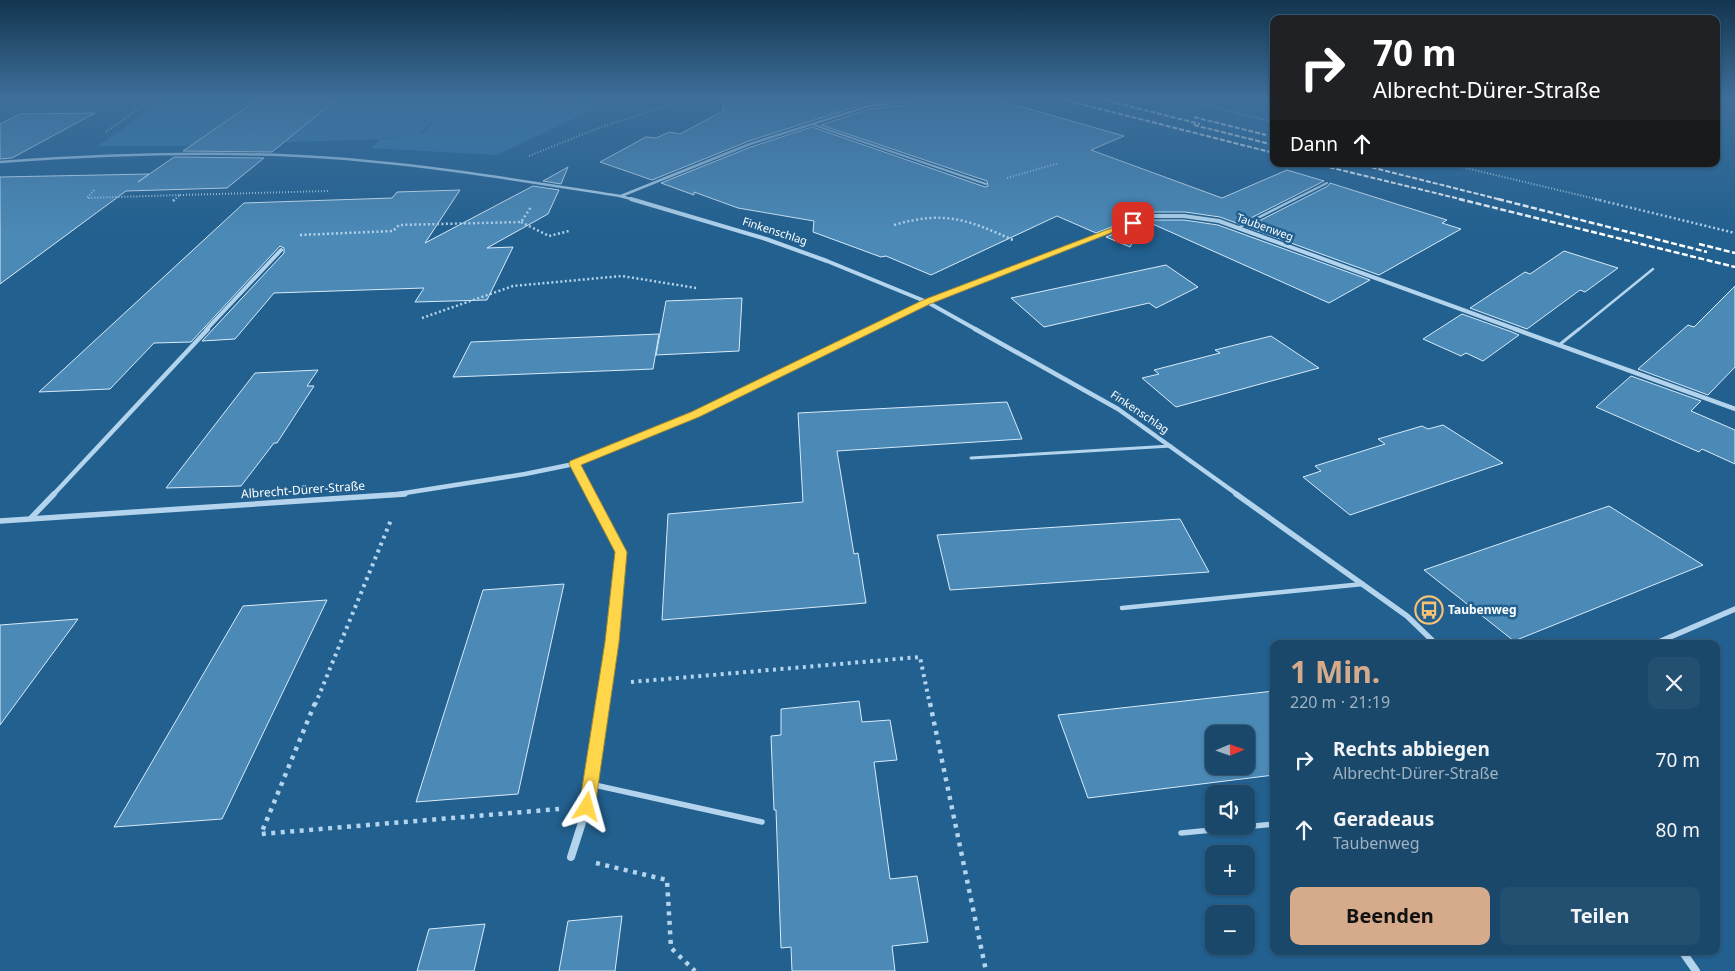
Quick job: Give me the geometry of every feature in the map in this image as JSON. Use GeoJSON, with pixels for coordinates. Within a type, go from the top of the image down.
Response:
{"type":"FeatureCollection","features":[{"type":"Feature","properties":{"kind":"street"},"geometry":{"type":"LineString","coordinates":[[620,196],[752,143]]}},
{"type":"Feature","properties":{"kind":"street","name":"Finkenschlag"},"geometry":{"type":"LineString","coordinates":[[0,162],[71,157],[189,153],[332,158],[484,174],[620,196],[766,239],[827,261],[926,302],[1118,409],[1407,616],[1432,640]]}},
{"type":"Feature","properties":{"kind":"street","name":"Taubenweg"},"geometry":{"type":"LineString","coordinates":[[926,302],[1150,216],[1192,215],[1218,220],[1735,409]]}},
{"type":"Feature","properties":{"kind":"street"},"geometry":{"type":"LineString","coordinates":[[31,519],[281,250]]}},
{"type":"Feature","properties":{"kind":"street","name":"Albrecht-Dürer-Straße"},"geometry":{"type":"LineString","coordinates":[[0,521],[402,494],[526,474],[574,464],[695,415],[926,302]]}},
{"type":"Feature","properties":{"kind":"street"},"geometry":{"type":"LineString","coordinates":[[571,857],[587,807],[612,642],[621,552],[574,464]]}},
{"type":"Feature","properties":{"kind":"street"},"geometry":{"type":"LineString","coordinates":[[1663,640],[1735,609]]}},
{"type":"Feature","properties":{"kind":"street"},"geometry":{"type":"LineString","coordinates":[[1685,955],[1696,971]]}},
{"type":"Feature","properties":{"kind":"lane"},"geometry":{"type":"LineString","coordinates":[[867,143],[986,184]]}},
{"type":"Feature","properties":{"kind":"lane"},"geometry":{"type":"LineString","coordinates":[[1238,228],[1327,183]]}},
{"type":"Feature","properties":{"kind":"lane"},"geometry":{"type":"LineString","coordinates":[[1559,345],[1653,269]]}},
{"type":"Feature","properties":{"kind":"lane"},"geometry":{"type":"LineString","coordinates":[[971,458],[1171,446]]}},
{"type":"Feature","properties":{"kind":"lane"},"geometry":{"type":"LineString","coordinates":[[1122,608],[1363,584]]}},
{"type":"Feature","properties":{"kind":"lane"},"geometry":{"type":"LineString","coordinates":[[590,784],[762,822]]}},
{"type":"Feature","properties":{"kind":"lane"},"geometry":{"type":"LineString","coordinates":[[1181,833],[1270,824]]}},
{"type":"Feature","properties":{"kind":"path"},"geometry":{"type":"LineString","coordinates":[[71,157],[90,143]]}},
{"type":"Feature","properties":{"kind":"path"},"geometry":{"type":"LineString","coordinates":[[529,156],[560,143]]}},
{"type":"Feature","properties":{"kind":"path"},"geometry":{"type":"LineString","coordinates":[[1462,167],[1735,232]]}},
{"type":"Feature","properties":{"kind":"path"},"geometry":{"type":"LineString","coordinates":[[521,222],[547,184]]}},
{"type":"Feature","properties":{"kind":"path"},"geometry":{"type":"LineString","coordinates":[[94,190],[87,198],[328,191]]}},
{"type":"Feature","properties":{"kind":"path"},"geometry":{"type":"LineString","coordinates":[[173,201],[180,195]]}},
{"type":"Feature","properties":{"kind":"path"},"geometry":{"type":"LineString","coordinates":[[894,225],[916,217],[959,218],[982,225],[1044,257]]}},
{"type":"Feature","properties":{"kind":"path"},"geometry":{"type":"LineString","coordinates":[[281,250],[297,235],[393,231],[399,226],[521,222],[549,236],[569,231]]}},
{"type":"Feature","properties":{"kind":"path"},"geometry":{"type":"LineString","coordinates":[[422,318],[513,286],[622,276],[696,288]]}},
{"type":"Feature","properties":{"kind":"path"},"geometry":{"type":"LineString","coordinates":[[402,494],[261,834],[587,807]]}},
{"type":"Feature","properties":{"kind":"path"},"geometry":{"type":"LineString","coordinates":[[605,685],[920,657],[986,971]]}},
{"type":"Feature","properties":{"kind":"path"},"geometry":{"type":"LineString","coordinates":[[571,857],[667,880],[671,948],[695,971]]}},
{"type":"Feature","properties":{"kind":"shaded area"},"geometry":{"type":"Polygon","coordinates":[[[102,143],[253,143],[173,146],[98,146],[102,143]]]}},
{"type":"Feature","properties":{"kind":"shaded area"},"geometry":{"type":"Polygon","coordinates":[[[376,143],[521,143],[497,155],[371,148],[376,143]]]}},
{"type":"Feature","properties":{"kind":"building"},"geometry":{"type":"Polygon","coordinates":[[[0,143],[39,143],[12,158],[0,159],[0,143]]]}},
{"type":"Feature","properties":{"kind":"building"},"geometry":{"type":"Polygon","coordinates":[[[194,143],[283,143],[272,152],[183,151],[194,143]]]}},
{"type":"Feature","properties":{"kind":"building"},"geometry":{"type":"Polygon","coordinates":[[[634,143],[743,143],[652,180],[600,162],[634,143]]]}},
{"type":"Feature","properties":{"kind":"building"},"geometry":{"type":"Polygon","coordinates":[[[762,143],[859,143],[985,187],[988,186],[987,181],[875,143],[1107,143],[1091,150],[1222,198],[1287,170],[1324,181],[1239,224],[1220,217],[1185,212],[1150,212],[1096,233],[1057,216],[931,275],[886,256],[881,257],[813,232],[814,221],[738,208],[694,192],[694,195],[661,183],[762,143]]]}},
{"type":"Feature","properties":{"kind":"building"},"geometry":{"type":"Polygon","coordinates":[[[174,157],[264,158],[227,188],[126,191],[0,284],[0,177],[149,174],[138,182],[174,157]]]}},
{"type":"Feature","properties":{"kind":"building"},"geometry":{"type":"Polygon","coordinates":[[[568,167],[561,184],[543,181],[568,167]]]}},
{"type":"Feature","properties":{"kind":"building"},"geometry":{"type":"Polygon","coordinates":[[[1330,183],[1447,220],[1442,223],[1461,229],[1379,275],[1247,227],[1328,186],[1330,183]]]}},
{"type":"Feature","properties":{"kind":"building"},"geometry":{"type":"Polygon","coordinates":[[[533,186],[559,190],[548,214],[487,248],[513,247],[487,300],[415,302],[424,288],[274,293],[235,339],[202,341],[284,253],[284,248],[280,246],[191,342],[154,343],[110,389],[39,392],[244,203],[392,198],[397,192],[460,190],[425,243],[533,186]]]}},
{"type":"Feature","properties":{"kind":"building"},"geometry":{"type":"Polygon","coordinates":[[[1184,220],[1218,225],[1370,280],[1329,303],[1146,221],[1184,220]]]}},
{"type":"Feature","properties":{"kind":"building"},"geometry":{"type":"Polygon","coordinates":[[[1144,222],[1130,247],[1106,237],[1144,222]]]}},
{"type":"Feature","properties":{"kind":"building"},"geometry":{"type":"Polygon","coordinates":[[[1564,251],[1618,268],[1585,292],[1580,290],[1527,329],[1470,308],[1525,272],[1530,274],[1564,251]]]}},
{"type":"Feature","properties":{"kind":"building"},"geometry":{"type":"Polygon","coordinates":[[[1166,265],[1198,287],[1156,308],[1149,303],[1044,327],[1011,298],[1166,265]]]}},
{"type":"Feature","properties":{"kind":"building"},"geometry":{"type":"Polygon","coordinates":[[[1735,286],[1735,367],[1708,395],[1638,369],[1688,325],[1694,327],[1735,286]]]}},
{"type":"Feature","properties":{"kind":"building"},"geometry":{"type":"Polygon","coordinates":[[[742,298],[739,351],[656,355],[666,301],[742,298]]]}},
{"type":"Feature","properties":{"kind":"building"},"geometry":{"type":"Polygon","coordinates":[[[1462,314],[1519,335],[1483,361],[1466,353],[1461,356],[1423,339],[1462,314]]]}},
{"type":"Feature","properties":{"kind":"building"},"geometry":{"type":"Polygon","coordinates":[[[659,334],[653,369],[453,377],[471,342],[659,334]]]}},
{"type":"Feature","properties":{"kind":"building"},"geometry":{"type":"Polygon","coordinates":[[[1271,336],[1319,368],[1176,407],[1142,378],[1159,374],[1154,370],[1220,353],[1215,350],[1271,336]]]}},
{"type":"Feature","properties":{"kind":"building"},"geometry":{"type":"Polygon","coordinates":[[[318,370],[307,386],[314,386],[277,443],[274,443],[241,486],[166,488],[255,373],[318,370]]]}},
{"type":"Feature","properties":{"kind":"building"},"geometry":{"type":"Polygon","coordinates":[[[1631,376],[1701,401],[1691,411],[1735,430],[1735,464],[1702,449],[1699,452],[1596,407],[1631,376]]]}},
{"type":"Feature","properties":{"kind":"building"},"geometry":{"type":"Polygon","coordinates":[[[1007,402],[1022,439],[837,451],[854,554],[858,553],[866,603],[662,620],[668,514],[803,502],[798,413],[1007,402]]]}},
{"type":"Feature","properties":{"kind":"building"},"geometry":{"type":"Polygon","coordinates":[[[1443,425],[1503,463],[1350,515],[1303,477],[1321,471],[1315,466],[1385,444],[1378,439],[1422,426],[1428,429],[1443,425]]]}},
{"type":"Feature","properties":{"kind":"building"},"geometry":{"type":"Polygon","coordinates":[[[1609,506],[1703,565],[1516,640],[1513,640],[1424,570],[1609,506]]]}},
{"type":"Feature","properties":{"kind":"building"},"geometry":{"type":"Polygon","coordinates":[[[1180,519],[1209,572],[950,590],[937,535],[1180,519]]]}},
{"type":"Feature","properties":{"kind":"building"},"geometry":{"type":"Polygon","coordinates":[[[564,584],[518,794],[416,802],[483,590],[564,584]]]}},
{"type":"Feature","properties":{"kind":"building"},"geometry":{"type":"Polygon","coordinates":[[[327,600],[222,819],[114,827],[243,606],[327,600]]]}},
{"type":"Feature","properties":{"kind":"building"},"geometry":{"type":"Polygon","coordinates":[[[78,619],[0,725],[0,625],[78,619]]]}},
{"type":"Feature","properties":{"kind":"building"},"geometry":{"type":"Polygon","coordinates":[[[1270,691],[1270,775],[1088,798],[1058,715],[1270,691]]]}},
{"type":"Feature","properties":{"kind":"building"},"geometry":{"type":"Polygon","coordinates":[[[859,701],[862,722],[890,720],[897,760],[874,762],[890,879],[917,876],[928,942],[892,946],[895,971],[792,971],[791,947],[781,948],[776,810],[774,810],[771,736],[781,735],[781,709],[859,701]]]}},
{"type":"Feature","properties":{"kind":"building"},"geometry":{"type":"Polygon","coordinates":[[[622,916],[615,971],[559,971],[568,921],[622,916]]]}},
{"type":"Feature","properties":{"kind":"building"},"geometry":{"type":"Polygon","coordinates":[[[485,924],[474,971],[417,971],[429,929],[485,924]]]}},
{"type":"Feature","properties":{"kind":"railway"},"geometry":{"type":"LineString","coordinates":[[1236,143],[1270,152]]}},
{"type":"Feature","properties":{"kind":"railway"},"geometry":{"type":"LineString","coordinates":[[1328,167],[1464,200]]}},
{"type":"Feature","properties":{"kind":"railway"},"geometry":{"type":"LineString","coordinates":[[1370,167],[1498,199]]}},
{"type":"Feature","properties":{"kind":"railway"},"geometry":{"type":"LineString","coordinates":[[1459,199],[1735,267]]}},
{"type":"Feature","properties":{"kind":"railway"},"geometry":{"type":"LineString","coordinates":[[1498,199],[1502,200]]}},
{"type":"Feature","properties":{"kind":"railway"},"geometry":{"type":"LineString","coordinates":[[1498,199],[1707,252]]}},
{"type":"Feature","properties":{"kind":"railway"},"geometry":{"type":"LineString","coordinates":[[1699,244],[1735,253]]}},
{"type":"Feature","properties":{"kind":"place","name":"Taubenweg"},"geometry":{"type":"Point","coordinates":[1429,610]}},
{"type":"Feature","properties":{"kind":"route"},"geometry":{"type":"LineString","coordinates":[[587,807],[612,642],[621,552],[574,464],[695,415],[926,302],[1133,223]]}}]}
